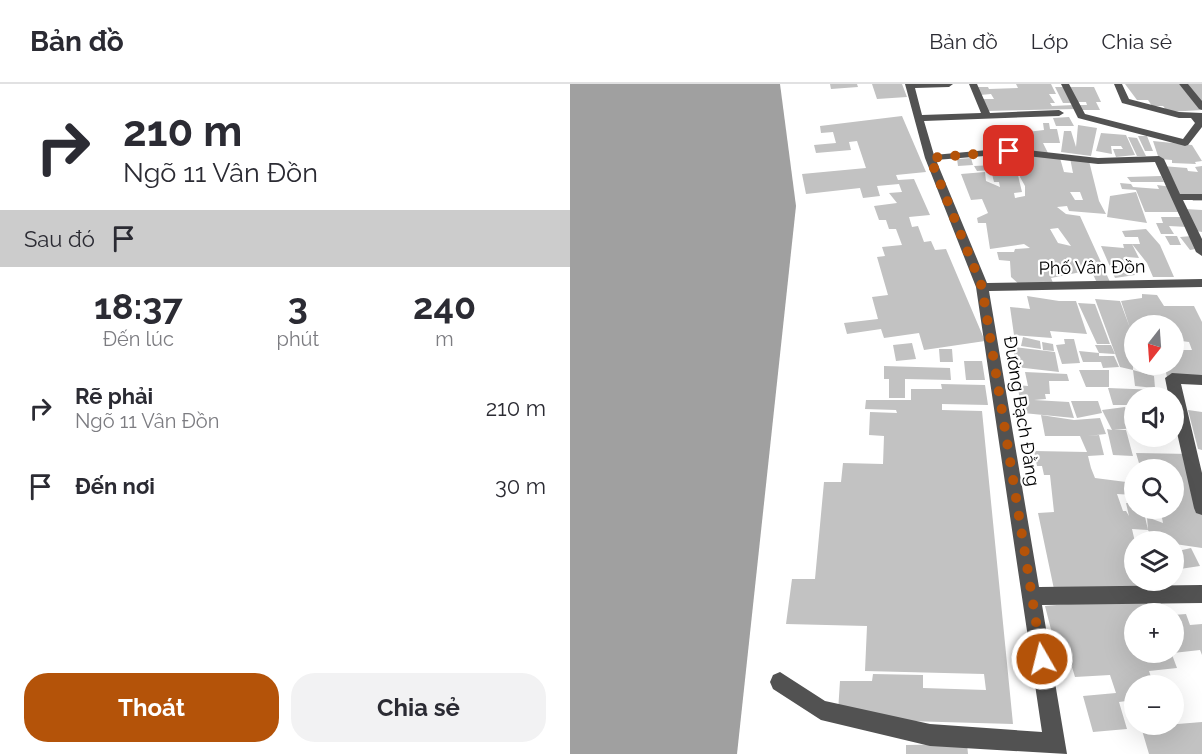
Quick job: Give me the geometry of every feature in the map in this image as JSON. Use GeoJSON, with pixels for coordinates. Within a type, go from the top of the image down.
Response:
{"type":"FeatureCollection","features":[{"type":"Feature","properties":{"kind":"street"},"geometry":{"type":"LineString","coordinates":[[910,85],[949,84]]}},
{"type":"Feature","properties":{"kind":"street"},"geometry":{"type":"LineString","coordinates":[[973,84],[987,116]]}},
{"type":"Feature","properties":{"kind":"street"},"geometry":{"type":"LineString","coordinates":[[1065,84],[1081,116],[1185,143],[1200,123],[1198,116],[1179,115],[1125,101],[1118,84]]}},
{"type":"Feature","properties":{"kind":"street"},"geometry":{"type":"LineString","coordinates":[[1183,84],[1202,107]]}},
{"type":"Feature","properties":{"kind":"street","name":"Đường Bạch Đằng"},"geometry":{"type":"LineString","coordinates":[[910,85],[930,158],[982,287],[1033,596],[1055,749]]}},
{"type":"Feature","properties":{"kind":"street"},"geometry":{"type":"LineString","coordinates":[[918,118],[1059,113]]}},
{"type":"Feature","properties":{"kind":"street"},"geometry":{"type":"LineString","coordinates":[[930,158],[1009,151],[1098,161],[1159,159],[1202,252]]}},
{"type":"Feature","properties":{"kind":"street"},"geometry":{"type":"LineString","coordinates":[[1176,197],[1202,197]]}},
{"type":"Feature","properties":{"kind":"street","name":"Phố Vân Đồn"},"geometry":{"type":"LineString","coordinates":[[982,287],[1202,283]]}},
{"type":"Feature","properties":{"kind":"street"},"geometry":{"type":"LineString","coordinates":[[1202,380],[1172,378],[1202,508]]}},
{"type":"Feature","properties":{"kind":"street"},"geometry":{"type":"LineString","coordinates":[[1033,596],[1202,594]]}},
{"type":"Feature","properties":{"kind":"street"},"geometry":{"type":"LineString","coordinates":[[780,682],[821,710],[930,735],[994,738],[1055,749]]}},
{"type":"Feature","properties":{"kind":"shaded area"},"geometry":{"type":"Polygon","coordinates":[[[570,84],[780,84],[796,206],[737,754],[570,754],[570,84]]]}},
{"type":"Feature","properties":{"kind":"building"},"geometry":{"type":"Polygon","coordinates":[[[830,84],[857,84],[858,87],[831,89],[830,84]]]}},
{"type":"Feature","properties":{"kind":"building"},"geometry":{"type":"Polygon","coordinates":[[[872,84],[902,84],[907,97],[877,99],[872,84]]]}},
{"type":"Feature","properties":{"kind":"building"},"geometry":{"type":"Polygon","coordinates":[[[1016,84],[1051,84],[1056,94],[1049,94],[1055,103],[1050,103],[1052,106],[1074,105],[1076,109],[988,111],[983,99],[994,99],[991,94],[980,95],[977,87],[1018,88],[1016,84]]]}},
{"type":"Feature","properties":{"kind":"building"},"geometry":{"type":"Polygon","coordinates":[[[1125,84],[1179,84],[1202,110],[1168,112],[1163,106],[1152,106],[1148,100],[1137,100],[1125,84]]]}},
{"type":"Feature","properties":{"kind":"building"},"geometry":{"type":"Polygon","coordinates":[[[1184,84],[1202,84],[1202,106],[1184,84]]]}},
{"type":"Feature","properties":{"kind":"building"},"geometry":{"type":"Polygon","coordinates":[[[1055,87],[1065,87],[1073,103],[1063,103],[1055,87]]]}},
{"type":"Feature","properties":{"kind":"building"},"geometry":{"type":"Polygon","coordinates":[[[1069,87],[1094,87],[1101,102],[1096,102],[1100,110],[1079,110],[1077,105],[1087,105],[1086,102],[1076,102],[1069,87]]]}},
{"type":"Feature","properties":{"kind":"building"},"geometry":{"type":"Polygon","coordinates":[[[902,116],[926,172],[896,175],[898,180],[914,179],[930,215],[909,217],[912,227],[918,226],[924,242],[931,241],[935,250],[946,249],[985,341],[924,350],[919,333],[884,338],[881,329],[847,334],[844,323],[878,319],[872,297],[888,295],[877,257],[885,256],[882,247],[902,245],[896,229],[889,229],[886,220],[879,220],[874,206],[897,203],[889,193],[902,192],[899,184],[877,186],[880,196],[863,198],[860,188],[806,194],[802,174],[866,168],[857,141],[849,142],[851,150],[816,153],[814,145],[836,143],[833,132],[821,133],[820,126],[902,116]]]}},
{"type":"Feature","properties":{"kind":"building"},"geometry":{"type":"Polygon","coordinates":[[[1069,117],[1074,126],[1056,126],[1053,118],[1069,117]]]}},
{"type":"Feature","properties":{"kind":"building"},"geometry":{"type":"Polygon","coordinates":[[[1043,123],[1049,123],[1050,129],[1057,129],[1060,143],[1043,143],[1048,153],[1028,152],[1018,133],[1044,130],[1043,123]]]}},
{"type":"Feature","properties":{"kind":"building"},"geometry":{"type":"Polygon","coordinates":[[[1078,125],[1097,128],[1091,156],[1061,152],[1064,131],[1071,131],[1076,147],[1078,125]]]}},
{"type":"Feature","properties":{"kind":"building"},"geometry":{"type":"Polygon","coordinates":[[[1101,133],[1126,135],[1135,155],[1116,157],[1113,149],[1123,149],[1121,146],[1111,146],[1112,154],[1096,151],[1101,133]]]}},
{"type":"Feature","properties":{"kind":"building"},"geometry":{"type":"Polygon","coordinates":[[[1138,136],[1147,136],[1153,151],[1145,151],[1138,136]]]}},
{"type":"Feature","properties":{"kind":"building"},"geometry":{"type":"Polygon","coordinates":[[[1128,137],[1137,138],[1146,156],[1137,156],[1128,137]]]}},
{"type":"Feature","properties":{"kind":"building"},"geometry":{"type":"Polygon","coordinates":[[[1153,141],[1192,145],[1202,161],[1195,162],[1196,164],[1172,163],[1172,160],[1159,159],[1153,141]]]}},
{"type":"Feature","properties":{"kind":"building"},"geometry":{"type":"Polygon","coordinates":[[[1030,153],[1060,158],[1064,172],[1073,173],[1070,158],[1089,161],[1099,201],[1106,214],[1069,211],[1067,206],[1057,207],[1066,214],[1080,216],[1110,282],[1097,283],[1091,270],[1051,278],[1054,285],[1021,286],[1011,277],[1010,261],[999,260],[997,252],[1014,252],[1015,249],[1030,248],[1024,244],[990,249],[986,223],[978,223],[977,218],[988,213],[982,199],[971,200],[961,174],[985,172],[986,181],[1000,187],[999,182],[994,182],[991,170],[977,171],[974,166],[994,165],[996,169],[999,169],[1005,167],[1000,154],[1021,155],[1025,166],[1016,167],[1022,192],[1014,193],[1015,198],[1025,196],[1025,186],[1020,177],[1021,169],[1029,168],[1026,158],[1033,159],[1030,153]],[[1070,192],[1075,200],[1083,200],[1080,192],[1070,192]],[[1058,228],[1050,229],[1058,243],[1071,246],[1058,228]]]}},
{"type":"Feature","properties":{"kind":"building"},"geometry":{"type":"Polygon","coordinates":[[[971,158],[973,165],[958,166],[957,159],[971,158]]]}},
{"type":"Feature","properties":{"kind":"building"},"geometry":{"type":"Polygon","coordinates":[[[1162,166],[1187,168],[1188,171],[1198,172],[1195,167],[1202,166],[1202,201],[1193,201],[1191,197],[1176,197],[1182,212],[1145,212],[1136,190],[1122,189],[1120,183],[1131,184],[1133,187],[1159,189],[1157,185],[1172,187],[1174,181],[1162,166]]]}},
{"type":"Feature","properties":{"kind":"building"},"geometry":{"type":"Polygon","coordinates":[[[1161,176],[1164,182],[1131,182],[1127,177],[1161,176]]]}},
{"type":"Feature","properties":{"kind":"building"},"geometry":{"type":"Polygon","coordinates":[[[1136,192],[1147,223],[1107,217],[1110,196],[1136,192]]]}},
{"type":"Feature","properties":{"kind":"building"},"geometry":{"type":"Polygon","coordinates":[[[1185,209],[1202,210],[1202,232],[1196,231],[1185,209]]]}},
{"type":"Feature","properties":{"kind":"building"},"geometry":{"type":"Polygon","coordinates":[[[1161,217],[1183,217],[1188,227],[1169,226],[1174,234],[1161,234],[1156,223],[1163,223],[1161,217]]]}},
{"type":"Feature","properties":{"kind":"building"},"geometry":{"type":"Polygon","coordinates":[[[1146,229],[1160,245],[1174,277],[1153,277],[1147,263],[1132,244],[1140,244],[1138,237],[1125,237],[1122,231],[1146,229]]]}},
{"type":"Feature","properties":{"kind":"building"},"geometry":{"type":"Polygon","coordinates":[[[1165,236],[1177,236],[1181,245],[1170,245],[1165,236]]]}},
{"type":"Feature","properties":{"kind":"building"},"geometry":{"type":"Polygon","coordinates":[[[1192,236],[1200,248],[1190,250],[1180,237],[1192,236]]]}},
{"type":"Feature","properties":{"kind":"building"},"geometry":{"type":"Polygon","coordinates":[[[1123,244],[1132,244],[1139,258],[1127,257],[1135,275],[1115,278],[1101,246],[1124,248],[1123,244]]]}},
{"type":"Feature","properties":{"kind":"building"},"geometry":{"type":"Polygon","coordinates":[[[1142,294],[1157,295],[1164,306],[1194,306],[1202,322],[1202,380],[1167,377],[1167,375],[1184,375],[1184,350],[1192,350],[1189,342],[1184,341],[1184,315],[1126,315],[1121,301],[1142,298],[1142,294]]]}},
{"type":"Feature","properties":{"kind":"building"},"geometry":{"type":"Polygon","coordinates":[[[1027,296],[1076,301],[1087,334],[1050,331],[1052,338],[1014,335],[1010,307],[1030,309],[1027,296]]]}},
{"type":"Feature","properties":{"kind":"building"},"geometry":{"type":"Polygon","coordinates":[[[1095,299],[1120,301],[1125,315],[1124,368],[1120,367],[1095,299]]]}},
{"type":"Feature","properties":{"kind":"building"},"geometry":{"type":"Polygon","coordinates":[[[1078,303],[1095,304],[1110,344],[1097,344],[1078,303]]]}},
{"type":"Feature","properties":{"kind":"building"},"geometry":{"type":"Polygon","coordinates":[[[1023,337],[1040,341],[1041,349],[1021,346],[1023,337]]]}},
{"type":"Feature","properties":{"kind":"building"},"geometry":{"type":"Polygon","coordinates":[[[1064,339],[1074,339],[1080,363],[1062,364],[1056,345],[1065,344],[1064,339]]]}},
{"type":"Feature","properties":{"kind":"building"},"geometry":{"type":"Polygon","coordinates":[[[1042,342],[1053,344],[1054,351],[1043,350],[1042,342]]]}},
{"type":"Feature","properties":{"kind":"building"},"geometry":{"type":"Polygon","coordinates":[[[912,343],[916,359],[896,361],[893,345],[912,343]]]}},
{"type":"Feature","properties":{"kind":"building"},"geometry":{"type":"Polygon","coordinates":[[[1095,345],[1111,345],[1115,354],[1099,353],[1095,345]]]}},
{"type":"Feature","properties":{"kind":"building"},"geometry":{"type":"Polygon","coordinates":[[[1013,347],[1055,352],[1059,372],[1016,367],[1013,347]]]}},
{"type":"Feature","properties":{"kind":"building"},"geometry":{"type":"Polygon","coordinates":[[[939,349],[952,349],[953,362],[940,362],[939,349]]]}},
{"type":"Feature","properties":{"kind":"building"},"geometry":{"type":"Polygon","coordinates":[[[1079,351],[1099,353],[1099,356],[1114,356],[1119,367],[1103,368],[1101,362],[1083,362],[1079,351]]]}},
{"type":"Feature","properties":{"kind":"building"},"geometry":{"type":"Polygon","coordinates":[[[964,361],[982,361],[985,380],[966,380],[964,361]]]}},
{"type":"Feature","properties":{"kind":"building"},"geometry":{"type":"Polygon","coordinates":[[[884,366],[950,368],[951,380],[905,379],[905,398],[889,398],[889,379],[884,379],[884,366]]]}},
{"type":"Feature","properties":{"kind":"building"},"geometry":{"type":"Polygon","coordinates":[[[1079,370],[1109,370],[1109,387],[1086,387],[1079,370]]]}},
{"type":"Feature","properties":{"kind":"building"},"geometry":{"type":"Polygon","coordinates":[[[1025,372],[1067,374],[1069,381],[1049,381],[1050,394],[1045,394],[1046,399],[1034,400],[1069,402],[1074,418],[1023,413],[1017,385],[1028,386],[1025,372]]]}},
{"type":"Feature","properties":{"kind":"building"},"geometry":{"type":"Polygon","coordinates":[[[1134,375],[1154,376],[1155,387],[1135,386],[1134,375]]]}},
{"type":"Feature","properties":{"kind":"building"},"geometry":{"type":"Polygon","coordinates":[[[941,384],[985,385],[988,405],[942,404],[942,410],[982,411],[1013,724],[871,720],[838,712],[840,681],[872,681],[873,674],[923,675],[923,688],[986,690],[984,674],[865,671],[867,626],[786,624],[792,579],[815,579],[824,482],[841,482],[843,463],[883,464],[884,436],[869,435],[870,412],[897,413],[896,410],[865,409],[866,400],[911,400],[911,389],[942,389],[941,384]]]}},
{"type":"Feature","properties":{"kind":"building"},"geometry":{"type":"Polygon","coordinates":[[[1108,388],[1124,389],[1124,405],[1113,405],[1108,388]]]}},
{"type":"Feature","properties":{"kind":"building"},"geometry":{"type":"Polygon","coordinates":[[[1071,401],[1098,401],[1102,413],[1077,418],[1071,401]]]}},
{"type":"Feature","properties":{"kind":"building"},"geometry":{"type":"Polygon","coordinates":[[[1124,407],[1124,429],[1114,430],[1124,430],[1124,447],[1131,447],[1133,456],[1113,455],[1107,429],[1112,430],[1102,410],[1124,407]]]}},
{"type":"Feature","properties":{"kind":"building"},"geometry":{"type":"Polygon","coordinates":[[[1188,410],[1202,412],[1202,450],[1198,449],[1188,410]]]}},
{"type":"Feature","properties":{"kind":"building"},"geometry":{"type":"Polygon","coordinates":[[[1041,415],[1074,420],[1100,418],[1106,434],[1087,436],[1099,435],[1104,455],[1088,456],[1095,478],[1124,482],[1124,494],[1117,494],[1124,511],[1124,519],[1146,519],[1148,530],[1124,531],[1124,591],[1150,592],[1055,594],[1038,513],[1054,512],[1050,475],[1044,475],[1042,466],[1037,466],[1034,451],[1087,452],[1080,436],[1045,436],[1041,415]]]}},
{"type":"Feature","properties":{"kind":"building"},"geometry":{"type":"Polygon","coordinates":[[[1136,453],[1190,454],[1202,508],[1202,548],[1184,545],[1184,531],[1148,530],[1147,519],[1163,523],[1162,519],[1184,519],[1184,459],[1138,459],[1136,453]]]}},
{"type":"Feature","properties":{"kind":"building"},"geometry":{"type":"Polygon","coordinates":[[[1191,548],[1200,566],[1184,568],[1184,550],[1191,548]]]}},
{"type":"Feature","properties":{"kind":"building"},"geometry":{"type":"Polygon","coordinates":[[[1150,597],[1152,603],[1124,603],[1124,663],[1175,663],[1177,668],[1149,671],[1150,675],[1124,675],[1124,701],[1119,702],[1124,719],[1124,729],[1093,732],[1083,696],[1116,693],[1110,675],[1075,677],[1065,644],[1055,645],[1045,606],[1150,597]]]}},
{"type":"Feature","properties":{"kind":"building"},"geometry":{"type":"Polygon","coordinates":[[[1184,614],[1186,614],[1190,625],[1202,624],[1202,655],[1200,650],[1184,652],[1184,614]]]}},
{"type":"Feature","properties":{"kind":"building"},"geometry":{"type":"Polygon","coordinates":[[[1202,722],[1202,754],[1149,754],[1143,735],[1184,735],[1184,723],[1202,722]]]}},
{"type":"Feature","properties":{"kind":"building"},"geometry":{"type":"Polygon","coordinates":[[[967,744],[968,754],[906,754],[906,745],[967,744]]]}},
{"type":"Feature","properties":{"kind":"route"},"geometry":{"type":"LineString","coordinates":[[1009,151],[930,158],[982,287],[1042,659]]}}]}
